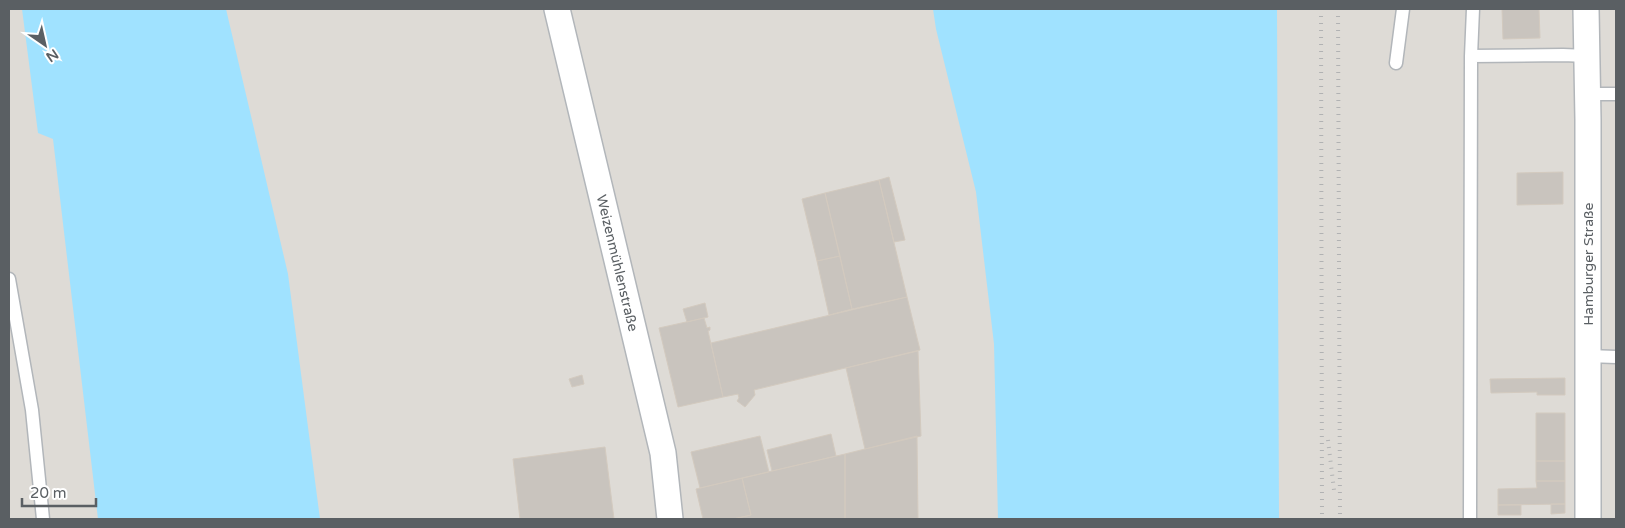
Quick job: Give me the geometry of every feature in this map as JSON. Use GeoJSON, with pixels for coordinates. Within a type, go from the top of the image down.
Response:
{"type":"FeatureCollection","features":[{"type":"Feature","properties":{"kind":"street","name":"Weizenmühlenstraße"},"geometry":{"type":"LineString","coordinates":[[557,9],[663,453],[670,519]]}},
{"type":"Feature","properties":{"kind":"street","name":"Hamburger Straße"},"geometry":{"type":"LineString","coordinates":[[1586,9],[1588,94],[1588,519]]}},
{"type":"Feature","properties":{"kind":"lane"},"geometry":{"type":"LineString","coordinates":[[1396,63],[1403,9]]}},
{"type":"Feature","properties":{"kind":"lane"},"geometry":{"type":"LineString","coordinates":[[1470,519],[1471,56],[1473,9]]}},
{"type":"Feature","properties":{"kind":"lane"},"geometry":{"type":"LineString","coordinates":[[1471,56],[1587,56]]}},
{"type":"Feature","properties":{"kind":"lane"},"geometry":{"type":"LineString","coordinates":[[1588,94],[1616,94]]}},
{"type":"Feature","properties":{"kind":"lane"},"geometry":{"type":"LineString","coordinates":[[9,279],[32,410],[42,519]]}},
{"type":"Feature","properties":{"kind":"lane"},"geometry":{"type":"LineString","coordinates":[[1588,356],[1616,356]]}},
{"type":"Feature","properties":{"kind":"shaded area"},"geometry":{"type":"Polygon","coordinates":[[[9,9],[1616,9],[1616,519],[9,519],[9,9]]]}},
{"type":"Feature","properties":{"kind":"water"},"geometry":{"type":"Polygon","coordinates":[[[22,9],[226,9],[288,274],[320,519],[98,519],[53,139],[38,133],[22,9]]]}},
{"type":"Feature","properties":{"kind":"water"},"geometry":{"type":"Polygon","coordinates":[[[933,9],[1277,9],[1279,519],[998,519],[994,344],[976,192],[936,29],[933,9]]]}},
{"type":"Feature","properties":{"kind":"building"},"geometry":{"type":"Polygon","coordinates":[[[1502,9],[1539,9],[1540,38],[1503,39],[1502,9]]]}},
{"type":"Feature","properties":{"kind":"building"},"geometry":{"type":"Polygon","coordinates":[[[1563,172],[1563,204],[1517,205],[1517,173],[1563,172]]]}},
{"type":"Feature","properties":{"kind":"building"},"geometry":{"type":"Polygon","coordinates":[[[889,177],[905,240],[894,242],[879,180],[889,177]]]}},
{"type":"Feature","properties":{"kind":"building"},"geometry":{"type":"Polygon","coordinates":[[[879,180],[907,297],[852,309],[825,193],[879,180]]]}},
{"type":"Feature","properties":{"kind":"building"},"geometry":{"type":"Polygon","coordinates":[[[825,193],[840,256],[817,261],[802,199],[825,193]]]}},
{"type":"Feature","properties":{"kind":"building"},"geometry":{"type":"Polygon","coordinates":[[[840,256],[852,309],[829,315],[817,261],[840,256]]]}},
{"type":"Feature","properties":{"kind":"building"},"geometry":{"type":"Polygon","coordinates":[[[907,297],[920,350],[754,390],[755,395],[745,407],[737,401],[739,398],[738,394],[723,397],[711,343],[907,297]]]}},
{"type":"Feature","properties":{"kind":"building"},"geometry":{"type":"Polygon","coordinates":[[[705,303],[708,317],[687,322],[683,309],[705,303]]]}},
{"type":"Feature","properties":{"kind":"building"},"geometry":{"type":"Polygon","coordinates":[[[704,318],[707,328],[710,327],[708,331],[723,397],[678,407],[659,328],[704,318]]]}},
{"type":"Feature","properties":{"kind":"building"},"geometry":{"type":"Polygon","coordinates":[[[918,351],[921,436],[865,449],[846,368],[918,351]]]}},
{"type":"Feature","properties":{"kind":"building"},"geometry":{"type":"Polygon","coordinates":[[[582,375],[584,384],[572,387],[569,379],[582,375]]]}},
{"type":"Feature","properties":{"kind":"building"},"geometry":{"type":"Polygon","coordinates":[[[1565,378],[1565,395],[1537,395],[1537,392],[1491,393],[1490,379],[1565,378]]]}},
{"type":"Feature","properties":{"kind":"building"},"geometry":{"type":"Polygon","coordinates":[[[1536,413],[1565,413],[1565,461],[1536,461],[1536,413]]]}},
{"type":"Feature","properties":{"kind":"building"},"geometry":{"type":"Polygon","coordinates":[[[831,434],[836,456],[772,471],[767,450],[831,434]]]}},
{"type":"Feature","properties":{"kind":"building"},"geometry":{"type":"Polygon","coordinates":[[[760,436],[769,472],[700,488],[691,452],[760,436]]]}},
{"type":"Feature","properties":{"kind":"building"},"geometry":{"type":"Polygon","coordinates":[[[917,436],[918,519],[845,519],[845,454],[917,436]]]}},
{"type":"Feature","properties":{"kind":"building"},"geometry":{"type":"Polygon","coordinates":[[[605,447],[614,519],[520,519],[513,459],[605,447]]]}},
{"type":"Feature","properties":{"kind":"building"},"geometry":{"type":"Polygon","coordinates":[[[845,454],[845,519],[733,519],[751,515],[742,478],[845,454]]]}},
{"type":"Feature","properties":{"kind":"building"},"geometry":{"type":"Polygon","coordinates":[[[1536,461],[1565,461],[1565,481],[1536,481],[1536,461]]]}},
{"type":"Feature","properties":{"kind":"building"},"geometry":{"type":"Polygon","coordinates":[[[742,478],[751,515],[733,519],[703,519],[696,489],[742,478]]]}},
{"type":"Feature","properties":{"kind":"building"},"geometry":{"type":"Polygon","coordinates":[[[1536,481],[1565,481],[1565,504],[1498,505],[1498,489],[1537,488],[1536,481]]]}},
{"type":"Feature","properties":{"kind":"building"},"geometry":{"type":"Polygon","coordinates":[[[1551,504],[1565,504],[1565,513],[1551,514],[1551,504]]]}},
{"type":"Feature","properties":{"kind":"building"},"geometry":{"type":"Polygon","coordinates":[[[1498,505],[1521,505],[1521,515],[1498,515],[1498,505]]]}},
{"type":"Feature","properties":{"kind":"railway"},"geometry":{"type":"LineString","coordinates":[[1321,9],[1322,519]]}},
{"type":"Feature","properties":{"kind":"railway"},"geometry":{"type":"LineString","coordinates":[[1338,9],[1340,519]]}},
{"type":"Feature","properties":{"kind":"railway"},"geometry":{"type":"LineString","coordinates":[[1328,440],[1334,490]]}}]}
